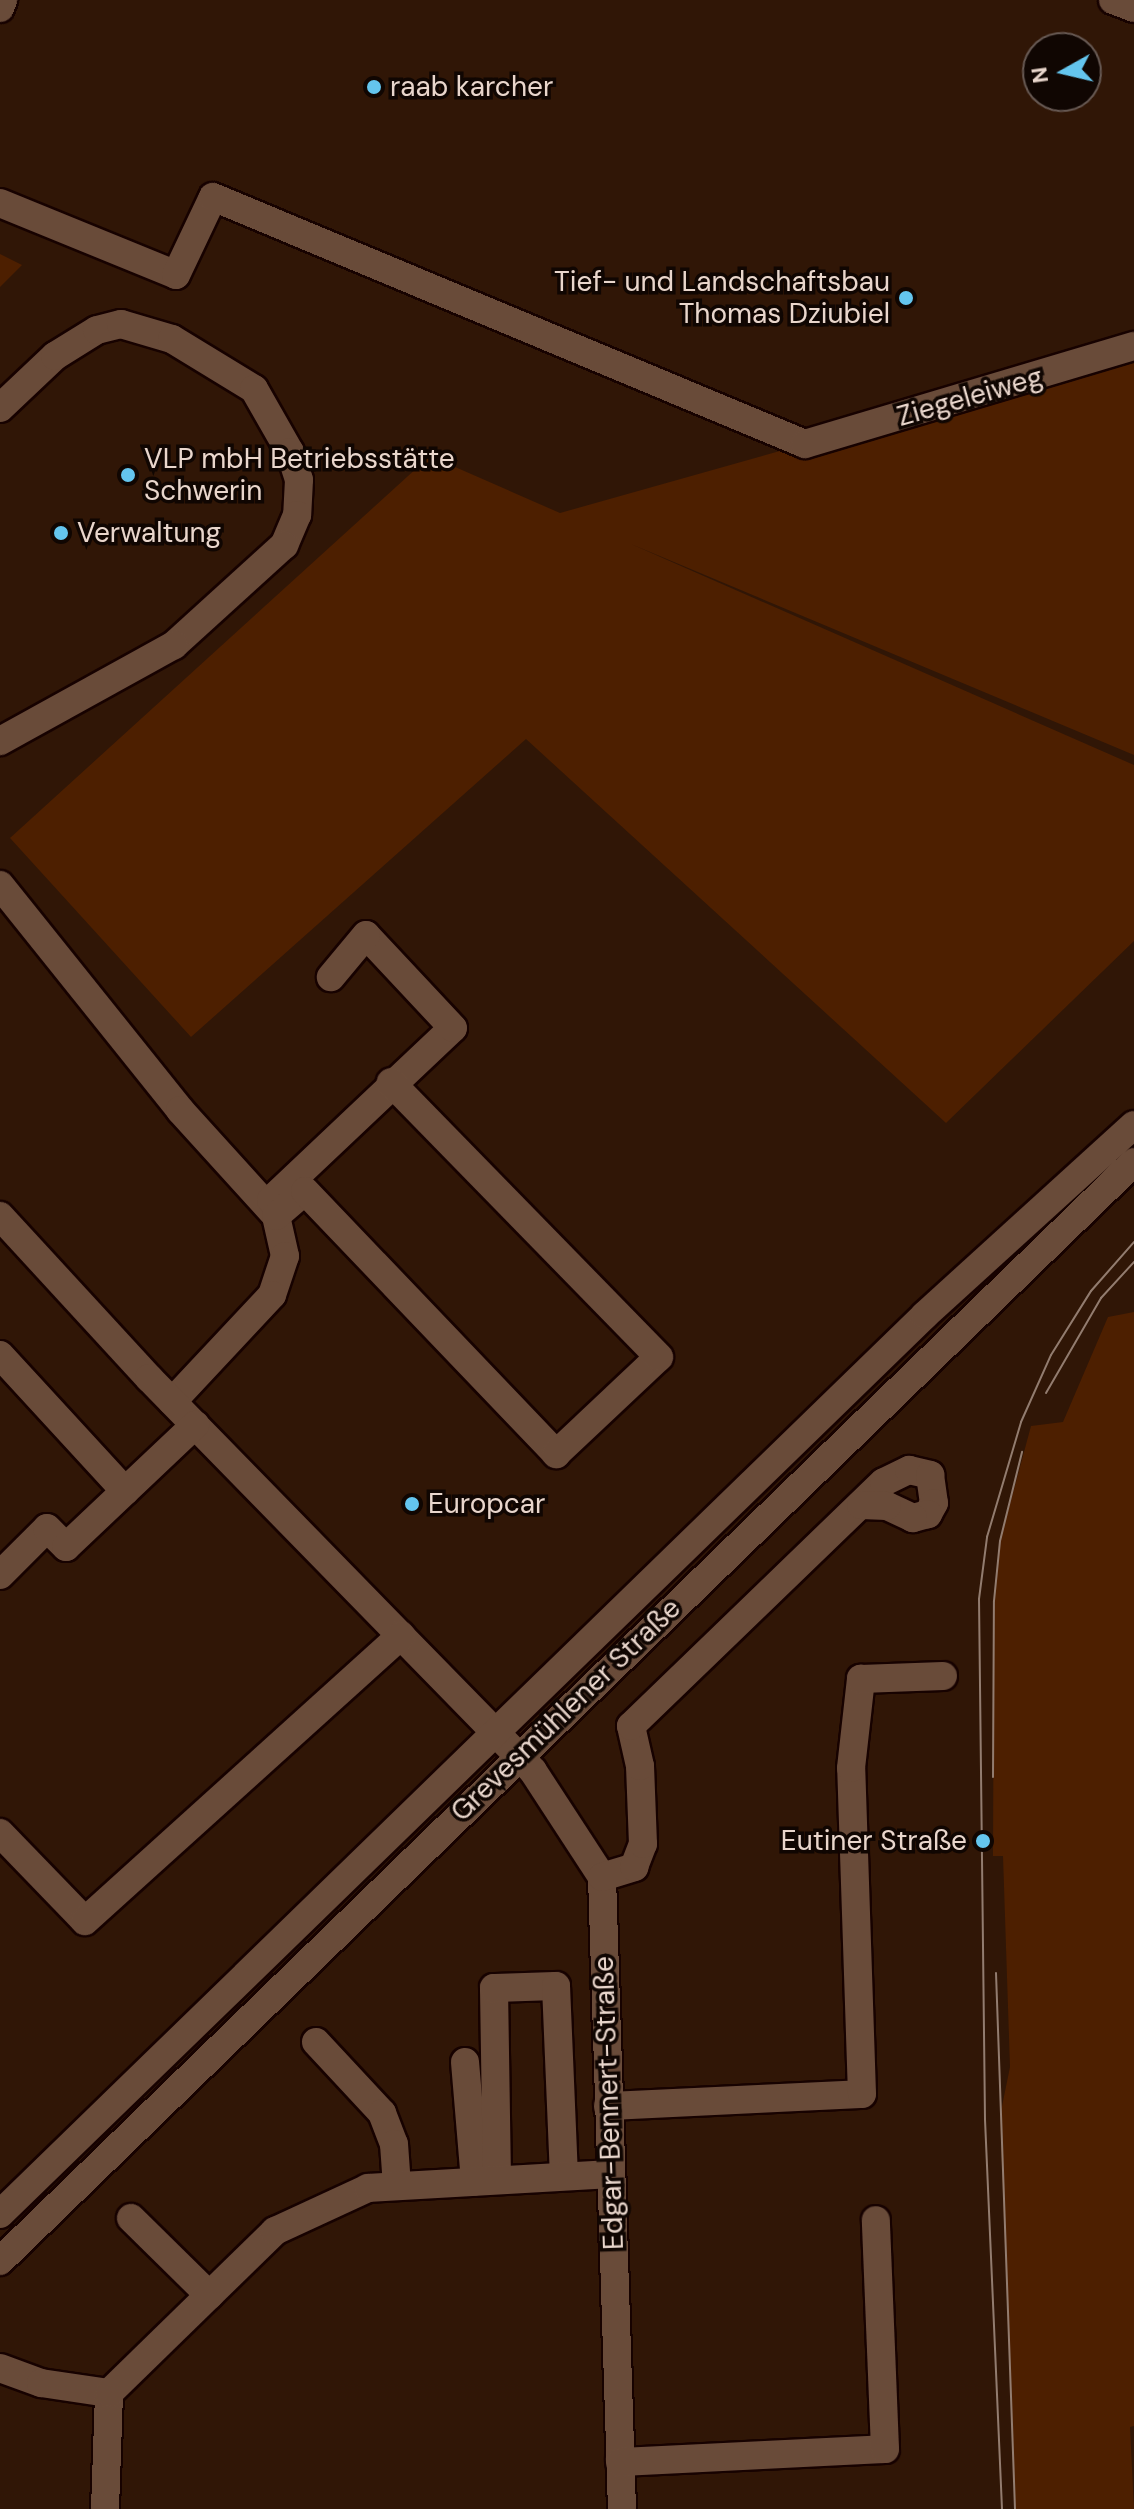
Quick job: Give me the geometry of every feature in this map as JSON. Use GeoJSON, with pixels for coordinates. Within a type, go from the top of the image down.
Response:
{"type":"FeatureCollection","features":[{"type":"Feature","properties":{"kind":"street"},"geometry":{"type":"LineString","coordinates":[[0,8],[3,0]]}},
{"type":"Feature","properties":{"kind":"street"},"geometry":{"type":"LineString","coordinates":[[1113,0],[1134,8]]}},
{"type":"Feature","properties":{"kind":"street","name":"Ziegeleiweg"},"geometry":{"type":"LineString","coordinates":[[0,203],[176,275],[213,197],[805,444],[1131,351]]}},
{"type":"Feature","properties":{"kind":"street"},"geometry":{"type":"LineString","coordinates":[[0,408],[55,356],[97,330],[121,324],[172,339],[254,389],[290,452],[299,480],[297,515],[284,545],[174,645],[0,741]]}},
{"type":"Feature","properties":{"kind":"street"},"geometry":{"type":"LineString","coordinates":[[0,885],[180,1110],[272,1210],[285,1256],[272,1295],[172,1402]]}},
{"type":"Feature","properties":{"kind":"street"},"geometry":{"type":"LineString","coordinates":[[272,1210],[391,1082],[453,1028],[366,935],[331,977]]}},
{"type":"Feature","properties":{"kind":"street"},"geometry":{"type":"LineString","coordinates":[[272,1210],[305,1191],[556,1454],[659,1357],[391,1082]]}},
{"type":"Feature","properties":{"kind":"street","name":"Grevesmühlener Straße"},"geometry":{"type":"LineString","coordinates":[[0,2214],[925,1315],[1134,1125]]}},
{"type":"Feature","properties":{"kind":"street","name":"Grevesmühlener Straße"},"geometry":{"type":"LineString","coordinates":[[0,2261],[1134,1162]]}},
{"type":"Feature","properties":{"kind":"street"},"geometry":{"type":"LineString","coordinates":[[0,1216],[172,1402],[519,1756],[602,1877],[634,1867],[643,1844],[640,1766],[631,1726],[861,1505]]}},
{"type":"Feature","properties":{"kind":"street"},"geometry":{"type":"LineString","coordinates":[[0,1355],[125,1491]]}},
{"type":"Feature","properties":{"kind":"street"},"geometry":{"type":"LineString","coordinates":[[0,1575],[47,1528],[66,1547],[195,1425]]}},
{"type":"Feature","properties":{"kind":"street"},"geometry":{"type":"LineString","coordinates":[[0,1833],[85,1921],[401,1635]]}},
{"type":"Feature","properties":{"kind":"street"},"geometry":{"type":"LineString","coordinates":[[608,2106],[862,2094],[851,1768],[861,1679],[943,1676]]}},
{"type":"Feature","properties":{"kind":"street","name":"Edgar-Bennert-Straße"},"geometry":{"type":"LineString","coordinates":[[602,1877],[622,2509]]}},
{"type":"Feature","properties":{"kind":"street"},"geometry":{"type":"LineString","coordinates":[[486,2181],[494,1988],[556,1986],[564,2176]]}},
{"type":"Feature","properties":{"kind":"street"},"geometry":{"type":"LineString","coordinates":[[316,2042],[382,2113],[394,2144],[397,2186]]}},
{"type":"Feature","properties":{"kind":"street"},"geometry":{"type":"LineString","coordinates":[[465,2062],[486,2181]]}},
{"type":"Feature","properties":{"kind":"street"},"geometry":{"type":"LineString","coordinates":[[105,2509],[109,2393],[275,2231],[368,2188],[611,2174]]}},
{"type":"Feature","properties":{"kind":"street"},"geometry":{"type":"LineString","coordinates":[[131,2218],[209,2295]]}},
{"type":"Feature","properties":{"kind":"street"},"geometry":{"type":"LineString","coordinates":[[620,2462],[885,2449],[876,2220]]}},
{"type":"Feature","properties":{"kind":"street"},"geometry":{"type":"LineString","coordinates":[[0,2368],[41,2383],[109,2393]]}},
{"type":"Feature","properties":{"kind":"shaded area"},"geometry":{"type":"Polygon","coordinates":[[[0,254],[22,265],[0,287],[0,254]]]}},
{"type":"Feature","properties":{"kind":"shaded area"},"geometry":{"type":"Polygon","coordinates":[[[1134,359],[1134,755],[631,544],[1134,765],[1134,941],[946,1123],[526,739],[191,1037],[10,838],[430,456],[560,513],[1050,375],[1134,359]]]}},
{"type":"Feature","properties":{"kind":"shaded area"},"geometry":{"type":"Polygon","coordinates":[[[1134,1312],[1134,2426],[1130,2427],[1134,2509],[1015,2509],[1000,2116],[1010,2067],[1003,1856],[993,1856],[994,1601],[1000,1541],[1031,1426],[1063,1422],[1108,1317],[1134,1312]]]}},
{"type":"Feature","properties":{"kind":"tram line"},"geometry":{"type":"LineString","coordinates":[[1002,2509],[985,2119],[979,1599],[987,1537],[1021,1422],[1051,1355],[1091,1291],[1134,1242]]}},
{"type":"Feature","properties":{"kind":"tram line"},"geometry":{"type":"LineString","coordinates":[[1046,1393],[1101,1298],[1134,1262]]}},
{"type":"Feature","properties":{"kind":"tram line"},"geometry":{"type":"LineString","coordinates":[[993,1777],[994,1601],[1000,1541],[1022,1452]]}},
{"type":"Feature","properties":{"kind":"tram line"},"geometry":{"type":"LineString","coordinates":[[996,1973],[1015,2509]]}},
{"type":"Feature","properties":{"kind":"place","name":"raab karcher"},"geometry":{"type":"Point","coordinates":[374,87]}},
{"type":"Feature","properties":{"kind":"place","name":"Tief- und Landschaftsbau Thomas Dziubiel"},"geometry":{"type":"Point","coordinates":[906,298]}},
{"type":"Feature","properties":{"kind":"place","name":"VLP mbH Betriebsstätte Schwerin"},"geometry":{"type":"Point","coordinates":[128,475]}},
{"type":"Feature","properties":{"kind":"place","name":"Verwaltung"},"geometry":{"type":"Point","coordinates":[61,533]}},
{"type":"Feature","properties":{"kind":"place","name":"Europcar"},"geometry":{"type":"Point","coordinates":[412,1504]}},
{"type":"Feature","properties":{"kind":"place","name":"Eutiner Straße"},"geometry":{"type":"Point","coordinates":[983,1841]}}]}
